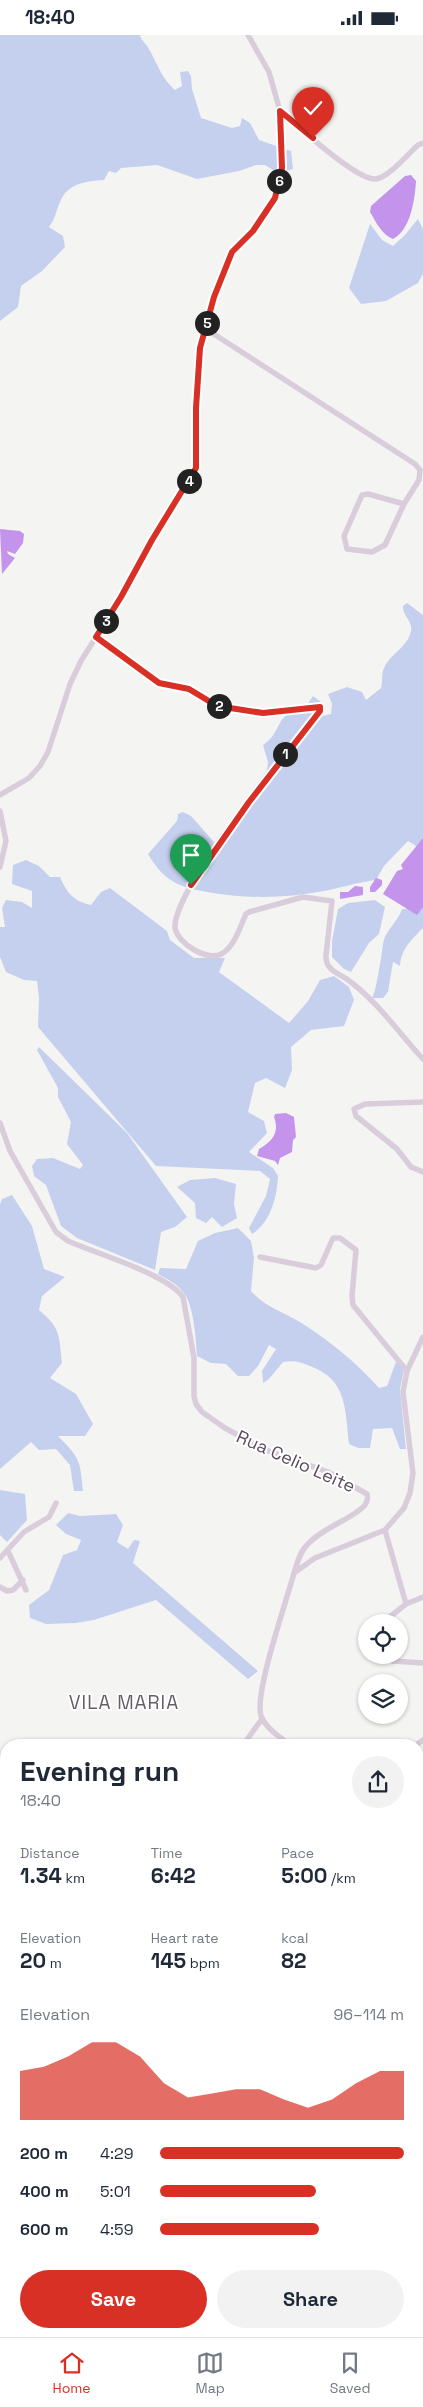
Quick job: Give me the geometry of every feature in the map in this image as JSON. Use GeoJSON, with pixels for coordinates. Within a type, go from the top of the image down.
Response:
{"type":"FeatureCollection","features":[{"type":"Feature","properties":{"kind":"street"},"geometry":{"type":"LineString","coordinates":[[0,795],[29,778],[40,766],[48,752],[70,684],[81,661],[121,597],[152,540],[196,468],[196,408],[200,348],[214,297],[232,252],[253,231],[275,198],[282,168],[280,111],[269,72],[248,35]]}},
{"type":"Feature","properties":{"kind":"street"},"geometry":{"type":"LineString","coordinates":[[280,111],[345,165],[368,179],[378,179],[386,175],[418,145],[423,143]]}},
{"type":"Feature","properties":{"kind":"street"},"geometry":{"type":"LineString","coordinates":[[206,329],[415,464],[421,474],[404,504],[385,545],[379,550],[372,552],[347,549],[344,536],[362,495],[368,494],[404,504]]}},
{"type":"Feature","properties":{"kind":"street"},"geometry":{"type":"LineString","coordinates":[[96,637],[159,683],[189,689],[217,706],[263,713],[320,707],[320,711],[297,738],[210,855],[191,885],[175,927],[182,942],[211,957],[221,955],[230,947],[246,914],[249,912],[297,898],[332,901],[325,963],[328,968],[352,982],[423,1059]]}},
{"type":"Feature","properties":{"kind":"street"},"geometry":{"type":"LineString","coordinates":[[0,811],[6,841],[0,867]]}},
{"type":"Feature","properties":{"kind":"street"},"geometry":{"type":"LineString","coordinates":[[423,1102],[365,1104],[356,1107],[354,1113],[397,1149],[411,1167],[423,1172]]}},
{"type":"Feature","properties":{"kind":"street","name":"Rua Celio Leite"},"geometry":{"type":"LineString","coordinates":[[0,1123],[10,1151],[56,1231],[68,1241],[160,1279],[178,1290],[183,1297],[194,1358],[194,1396],[196,1404],[202,1412],[225,1428],[263,1449],[328,1472],[367,1494],[368,1499],[365,1505],[319,1534],[306,1545],[299,1557],[294,1573]]}},
{"type":"Feature","properties":{"kind":"street"},"geometry":{"type":"LineString","coordinates":[[260,1257],[316,1268],[321,1265],[333,1238],[340,1239],[353,1246],[357,1255],[352,1296],[353,1305],[407,1371]]}},
{"type":"Feature","properties":{"kind":"street"},"geometry":{"type":"LineString","coordinates":[[281,1739],[262,1719],[260,1707],[265,1673],[294,1573],[315,1557],[385,1530],[404,1508],[410,1493],[413,1473],[403,1392],[407,1371],[423,1337]]}},
{"type":"Feature","properties":{"kind":"street"},"geometry":{"type":"LineString","coordinates":[[0,1558],[24,1532],[49,1517],[56,1503]]}},
{"type":"Feature","properties":{"kind":"street"},"geometry":{"type":"LineString","coordinates":[[385,1530],[406,1603]]}},
{"type":"Feature","properties":{"kind":"street"},"geometry":{"type":"LineString","coordinates":[[8,1551],[26,1590]]}},
{"type":"Feature","properties":{"kind":"street"},"geometry":{"type":"LineString","coordinates":[[0,1587],[7,1591],[13,1590],[22,1580]]}},
{"type":"Feature","properties":{"kind":"street"},"geometry":{"type":"LineString","coordinates":[[393,1614],[406,1603],[423,1597]]}},
{"type":"Feature","properties":{"kind":"street"},"geometry":{"type":"LineString","coordinates":[[408,1662],[423,1663]]}},
{"type":"Feature","properties":{"kind":"street"},"geometry":{"type":"LineString","coordinates":[[247,1739],[262,1719]]}},
{"type":"Feature","properties":{"kind":"shaded area"},"geometry":{"type":"Polygon","coordinates":[[[0,35],[140,35],[163,76],[175,90],[182,86],[180,72],[188,71],[191,76],[192,89],[201,118],[232,128],[240,126],[242,118],[250,123],[259,140],[291,151],[293,169],[283,172],[273,170],[265,165],[256,165],[239,171],[197,179],[157,165],[121,168],[116,173],[109,171],[104,180],[78,184],[63,196],[49,227],[63,236],[65,247],[42,271],[21,286],[18,307],[0,321],[0,35]]]}},
{"type":"Feature","properties":{"kind":"shaded area"},"geometry":{"type":"Polygon","coordinates":[[[411,175],[416,181],[411,213],[404,229],[393,239],[386,235],[377,224],[370,212],[371,206],[405,176],[411,175]]]}},
{"type":"Feature","properties":{"kind":"shaded area"},"geometry":{"type":"Polygon","coordinates":[[[418,219],[423,229],[423,274],[418,283],[386,301],[361,304],[349,288],[370,224],[382,240],[393,246],[418,219]]]}},
{"type":"Feature","properties":{"kind":"shaded area"},"geometry":{"type":"Polygon","coordinates":[[[0,529],[20,531],[24,534],[23,543],[15,554],[7,551],[8,554],[15,558],[2,574],[0,529]]]}},
{"type":"Feature","properties":{"kind":"shaded area"},"geometry":{"type":"Polygon","coordinates":[[[407,603],[423,615],[423,857],[416,846],[408,841],[384,866],[376,880],[324,891],[282,896],[241,896],[192,889],[175,882],[161,872],[148,854],[177,821],[178,814],[183,812],[191,816],[214,842],[217,842],[267,770],[268,762],[263,745],[274,734],[279,724],[288,714],[307,705],[313,696],[321,702],[319,717],[331,714],[332,704],[328,694],[347,687],[362,692],[366,700],[381,688],[384,668],[406,642],[411,631],[403,609],[403,606],[407,603]]]}},
{"type":"Feature","properties":{"kind":"shaded area"},"geometry":{"type":"Polygon","coordinates":[[[423,838],[423,907],[417,915],[383,894],[397,871],[403,869],[401,865],[423,838]]]}},
{"type":"Feature","properties":{"kind":"shaded area"},"geometry":{"type":"Polygon","coordinates":[[[26,860],[39,866],[50,877],[60,877],[65,888],[75,899],[91,905],[101,892],[110,888],[167,931],[170,940],[194,958],[225,958],[219,972],[289,1023],[308,1001],[320,980],[334,976],[349,987],[354,1000],[344,1026],[311,1030],[291,1047],[292,1070],[285,1088],[266,1078],[255,1083],[248,1112],[264,1121],[267,1133],[249,1152],[273,1168],[278,1176],[272,1208],[264,1223],[252,1234],[249,1228],[266,1196],[270,1179],[260,1171],[156,1166],[38,1027],[39,998],[37,981],[24,980],[6,972],[0,957],[0,927],[5,927],[2,908],[6,900],[22,902],[32,908],[32,891],[12,884],[13,865],[26,860]]]}},
{"type":"Feature","properties":{"kind":"shaded area"},"geometry":{"type":"Polygon","coordinates":[[[423,877],[423,928],[405,949],[400,966],[393,962],[388,992],[383,998],[372,998],[377,981],[384,939],[402,909],[406,909],[423,877]]]}},
{"type":"Feature","properties":{"kind":"shaded area"},"geometry":{"type":"Polygon","coordinates":[[[376,878],[382,880],[382,885],[375,892],[370,892],[370,887],[376,878]]]}},
{"type":"Feature","properties":{"kind":"shaded area"},"geometry":{"type":"Polygon","coordinates":[[[355,886],[363,887],[363,895],[340,899],[340,892],[348,892],[355,886]]]}},
{"type":"Feature","properties":{"kind":"shaded area"},"geometry":{"type":"Polygon","coordinates":[[[375,900],[385,907],[379,934],[369,943],[351,972],[344,969],[332,957],[332,941],[338,909],[348,903],[375,900]]]}},
{"type":"Feature","properties":{"kind":"shaded area"},"geometry":{"type":"Polygon","coordinates":[[[39,1047],[127,1133],[187,1217],[175,1227],[161,1232],[155,1270],[77,1238],[61,1226],[46,1185],[34,1176],[32,1166],[37,1159],[53,1158],[80,1169],[83,1165],[67,1144],[71,1122],[58,1097],[58,1088],[37,1050],[39,1047]]]}},
{"type":"Feature","properties":{"kind":"shaded area"},"geometry":{"type":"Polygon","coordinates":[[[286,1113],[294,1117],[296,1137],[293,1140],[292,1152],[280,1158],[278,1165],[275,1161],[257,1156],[259,1149],[274,1136],[276,1128],[275,1114],[286,1113]]]}},
{"type":"Feature","properties":{"kind":"shaded area"},"geometry":{"type":"Polygon","coordinates":[[[215,1178],[236,1184],[234,1204],[237,1218],[222,1227],[212,1217],[206,1223],[196,1218],[195,1203],[177,1187],[190,1180],[215,1178]]]}},
{"type":"Feature","properties":{"kind":"shaded area"},"geometry":{"type":"Polygon","coordinates":[[[12,1195],[32,1226],[44,1269],[65,1277],[42,1296],[39,1310],[51,1322],[58,1333],[59,1339],[62,1363],[50,1378],[76,1394],[93,1424],[85,1436],[58,1436],[78,1460],[83,1491],[74,1491],[70,1465],[56,1449],[39,1450],[31,1442],[0,1469],[0,1204],[2,1199],[12,1195]]]}},
{"type":"Feature","properties":{"kind":"shaded area"},"geometry":{"type":"Polygon","coordinates":[[[238,1228],[251,1241],[254,1258],[251,1291],[256,1296],[268,1305],[300,1322],[332,1344],[361,1369],[379,1388],[387,1386],[396,1362],[404,1370],[400,1389],[406,1449],[400,1449],[392,1428],[373,1429],[370,1448],[358,1448],[349,1444],[345,1407],[338,1387],[322,1372],[310,1366],[297,1362],[283,1362],[269,1379],[263,1383],[262,1371],[276,1349],[269,1345],[258,1366],[249,1376],[238,1376],[226,1364],[211,1363],[197,1356],[194,1323],[187,1298],[172,1282],[158,1274],[160,1268],[186,1269],[198,1241],[215,1233],[238,1228]]]}},
{"type":"Feature","properties":{"kind":"shaded area"},"geometry":{"type":"Polygon","coordinates":[[[0,1490],[25,1494],[27,1520],[7,1542],[0,1535],[0,1490]]]}},
{"type":"Feature","properties":{"kind":"shaded area"},"geometry":{"type":"Polygon","coordinates":[[[68,1513],[80,1516],[116,1514],[123,1525],[117,1542],[128,1549],[134,1540],[140,1541],[133,1563],[258,1671],[248,1679],[156,1600],[94,1620],[76,1623],[46,1624],[30,1618],[29,1605],[49,1590],[63,1555],[77,1550],[81,1540],[66,1534],[56,1525],[68,1513]]]}},
{"type":"Feature","properties":{"kind":"district","name":"VILA MARIA"},"geometry":{"type":"Point","coordinates":[124,1702]}},
{"type":"Feature","properties":{"kind":"route"},"geometry":{"type":"LineString","coordinates":[[191,885],[215,848],[302,731],[321,709],[316,706],[279,713],[263,713],[217,706],[183,686],[159,683],[96,637],[196,468],[198,460],[196,408],[200,348],[214,297],[232,252],[253,231],[275,198],[282,168],[280,111],[313,138]]}}]}
